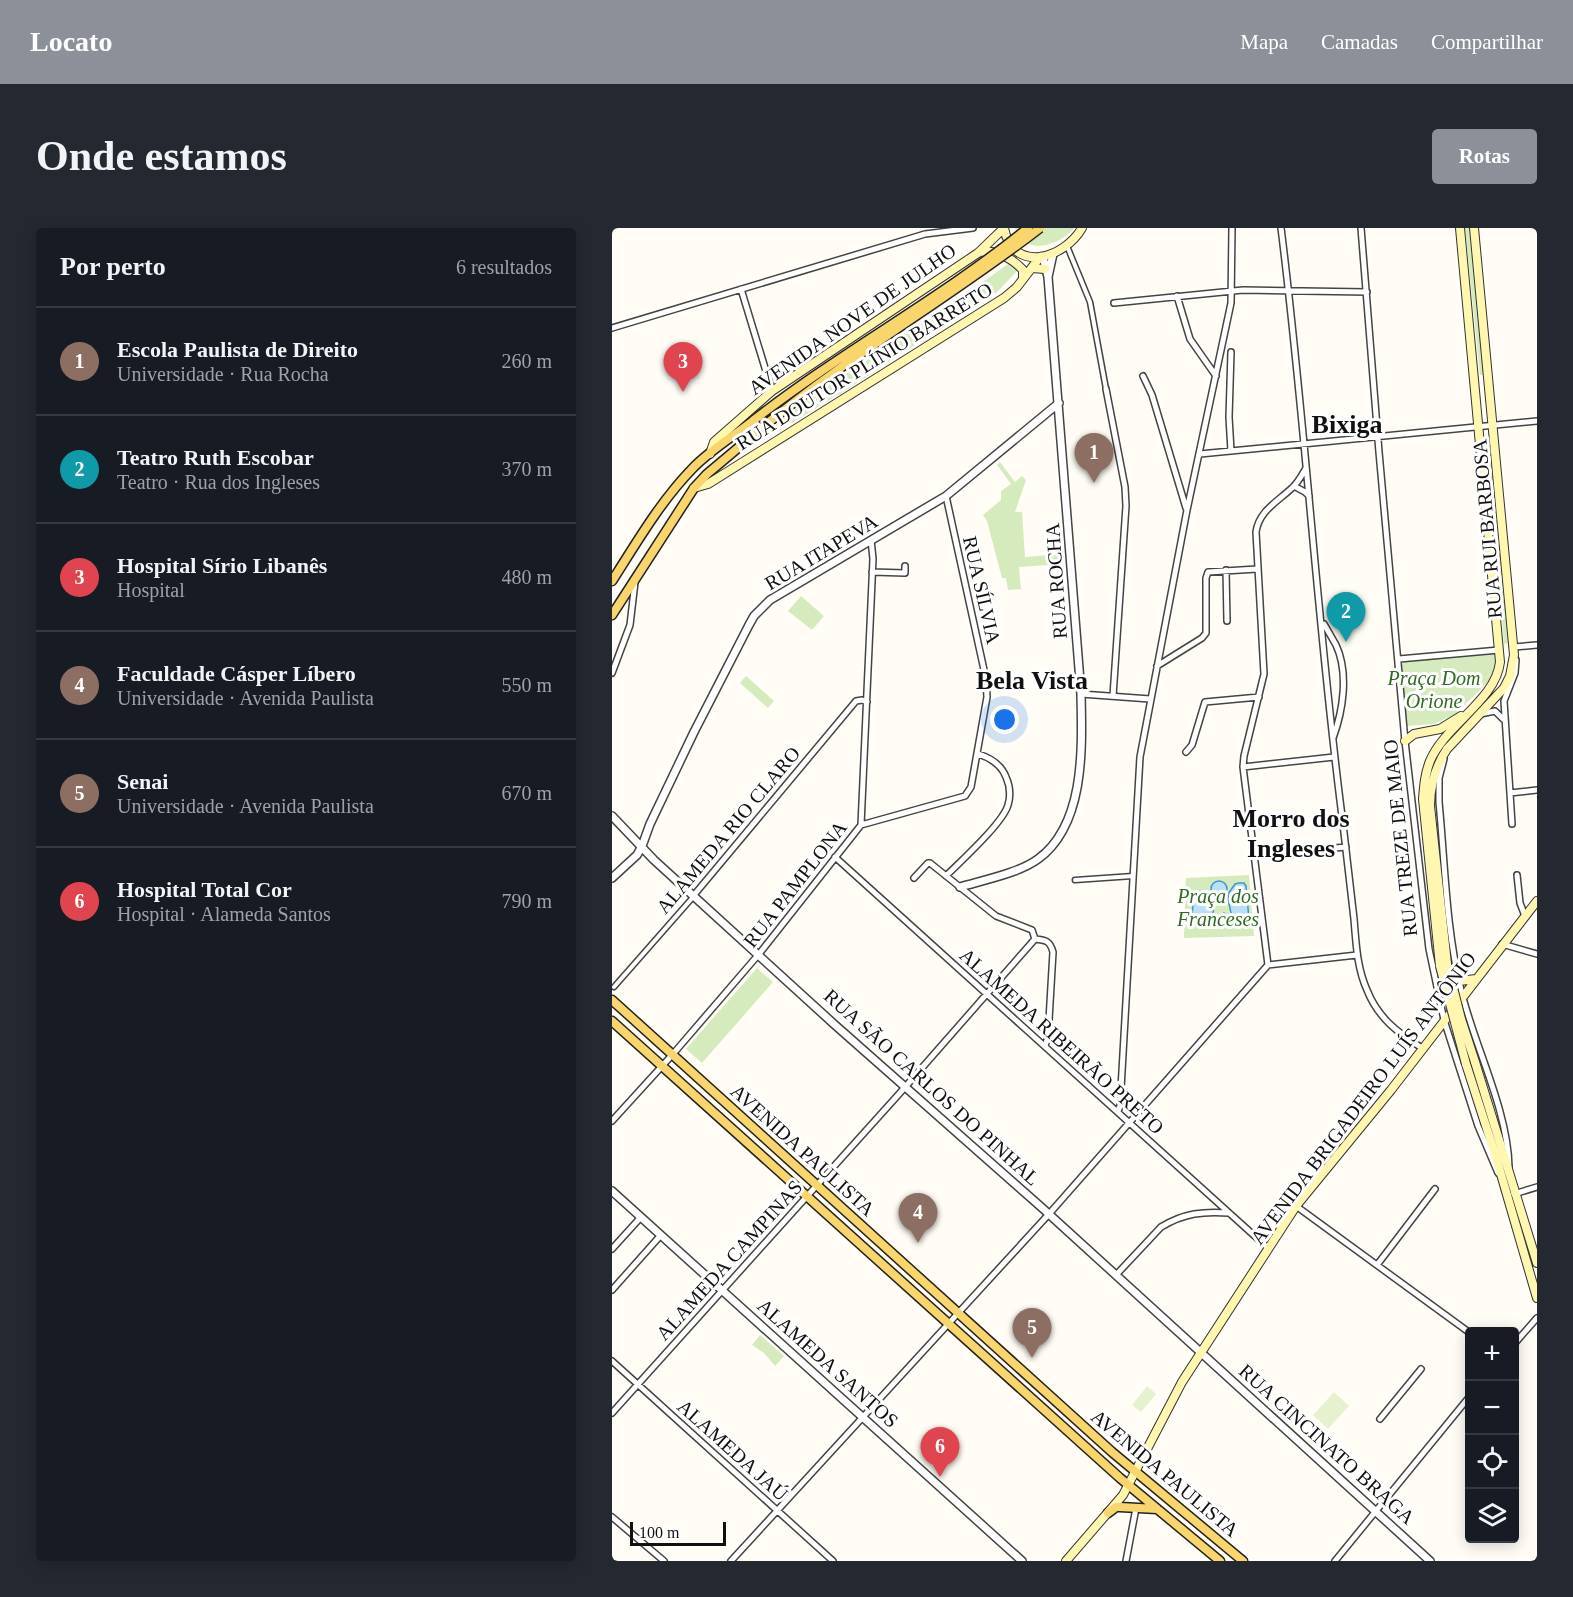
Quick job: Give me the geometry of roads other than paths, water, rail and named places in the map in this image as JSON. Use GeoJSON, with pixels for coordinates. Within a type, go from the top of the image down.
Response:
{"type":"FeatureCollection","features":[{"type":"Feature","properties":{"kind":"main road","name":"AVENIDA NOVE DE JULHO"},"geometry":{"type":"LineString","coordinates":[[612,580],[662,506],[693,468],[710,454],[714,442],[772,391],[978,252],[1004,228]]}},
{"type":"Feature","properties":{"kind":"main road"},"geometry":{"type":"LineString","coordinates":[[1004,228],[1007,238],[1015,249],[1026,256],[1041,257],[1053,254],[1067,246],[1082,228]]}},
{"type":"Feature","properties":{"kind":"main road"},"geometry":{"type":"LineString","coordinates":[[710,454],[821,371],[960,278],[1028,228]]}},
{"type":"Feature","properties":{"kind":"main road"},"geometry":{"type":"LineString","coordinates":[[612,615],[694,488],[707,474],[819,383],[980,273],[1040,228]]}},
{"type":"Feature","properties":{"kind":"main road","name":"RUA RUI BARBOSA"},"geometry":{"type":"LineString","coordinates":[[1460,228],[1500,650]]}},
{"type":"Feature","properties":{"kind":"main road","name":"RUA RUI BARBOSA"},"geometry":{"type":"LineString","coordinates":[[1474,228],[1514,651]]}},
{"type":"Feature","properties":{"kind":"main road"},"geometry":{"type":"LineString","coordinates":[[978,252],[993,251],[1009,259],[1023,270],[1023,279]]}},
{"type":"Feature","properties":{"kind":"main road","name":"RUA DOUTOR PLÍNIO BARRETO"},"geometry":{"type":"LineString","coordinates":[[694,488],[708,484],[1004,298],[1017,287],[1041,257]]}},
{"type":"Feature","properties":{"kind":"main road"},"geometry":{"type":"LineString","coordinates":[[1032,268],[1047,273]]}},
{"type":"Feature","properties":{"kind":"main road"},"geometry":{"type":"LineString","coordinates":[[1475,382],[1490,381]]}},
{"type":"Feature","properties":{"kind":"main road"},"geometry":{"type":"LineString","coordinates":[[1489,530],[1497,532],[1503,529]]}},
{"type":"Feature","properties":{"kind":"main road"},"geometry":{"type":"LineString","coordinates":[[1491,548],[1498,543],[1504,544]]}},
{"type":"Feature","properties":{"kind":"main road"},"geometry":{"type":"LineString","coordinates":[[1500,650],[1499,671],[1495,681],[1444,740],[1429,762],[1423,799],[1443,965],[1466,1064],[1537,1298]]}},
{"type":"Feature","properties":{"kind":"main road"},"geometry":{"type":"LineString","coordinates":[[1480,714],[1504,688],[1510,676],[1514,651]]}},
{"type":"Feature","properties":{"kind":"main road","name":"RUA TREZE DE MAIO"},"geometry":{"type":"LineString","coordinates":[[1447,749],[1480,714]]}},
{"type":"Feature","properties":{"kind":"main road"},"geometry":{"type":"LineString","coordinates":[[1406,741],[1414,734],[1440,729],[1465,715]]}},
{"type":"Feature","properties":{"kind":"main road"},"geometry":{"type":"LineString","coordinates":[[1447,749],[1436,770],[1430,792],[1443,965],[1537,1263]]}},
{"type":"Feature","properties":{"kind":"main road","name":"AVENIDA BRIGADEIRO LUÍS ANTÔNIO"},"geometry":{"type":"LineString","coordinates":[[1066,1561],[1108,1513],[1128,1485],[1182,1382],[1296,1206],[1537,901]]}},
{"type":"Feature","properties":{"kind":"main road"},"geometry":{"type":"LineString","coordinates":[[1459,981],[1476,979]]}},
{"type":"Feature","properties":{"kind":"main road","name":"AVENIDA PAULISTA"},"geometry":{"type":"LineString","coordinates":[[612,1000],[1135,1472],[1243,1561]]}},
{"type":"Feature","properties":{"kind":"main road","name":"AVENIDA PAULISTA"},"geometry":{"type":"LineString","coordinates":[[612,1021],[1128,1485],[1220,1561]]}},
{"type":"Feature","properties":{"kind":"main road"},"geometry":{"type":"LineString","coordinates":[[1108,1513],[1116,1507],[1158,1509]]}},
{"type":"Feature","properties":{"kind":"street"},"geometry":{"type":"LineString","coordinates":[[612,328],[924,231],[973,228]]}},
{"type":"Feature","properties":{"kind":"street"},"geometry":{"type":"LineString","coordinates":[[1118,1111],[1121,1095],[1140,757],[1187,510],[1233,291],[1232,228]]}},
{"type":"Feature","properties":{"kind":"street"},"geometry":{"type":"LineString","coordinates":[[1281,228],[1305,444],[1334,757],[1357,955],[1366,990],[1381,1016],[1396,1031],[1422,1048]]}},
{"type":"Feature","properties":{"kind":"street","name":"RUA TREZE DE MAIO"},"geometry":{"type":"LineString","coordinates":[[1361,228],[1377,436],[1406,741],[1429,950],[1444,1020],[1478,1126],[1502,1182]]}},
{"type":"Feature","properties":{"kind":"street"},"geometry":{"type":"LineString","coordinates":[[1067,246],[1090,302],[1125,487],[1126,507],[1113,696]]}},
{"type":"Feature","properties":{"kind":"street","name":"RUA ROCHA"},"geometry":{"type":"LineString","coordinates":[[1047,273],[1053,254]]}},
{"type":"Feature","properties":{"kind":"street","name":"RUA ROCHA"},"geometry":{"type":"LineString","coordinates":[[960,887],[998,876],[1038,860],[1059,839],[1072,809],[1078,780],[1082,742],[1081,694],[1059,403],[1047,273],[1041,257]]}},
{"type":"Feature","properties":{"kind":"street"},"geometry":{"type":"LineString","coordinates":[[741,289],[772,391]]}},
{"type":"Feature","properties":{"kind":"street"},"geometry":{"type":"LineString","coordinates":[[1114,303],[1233,291],[1366,292]]}},
{"type":"Feature","properties":{"kind":"street"},"geometry":{"type":"LineString","coordinates":[[1176,296],[1190,339],[1216,375]]}},
{"type":"Feature","properties":{"kind":"street"},"geometry":{"type":"LineString","coordinates":[[1231,352],[1229,417],[1231,451]]}},
{"type":"Feature","properties":{"kind":"street"},"geometry":{"type":"LineString","coordinates":[[1143,376],[1152,394],[1187,510]]}},
{"type":"Feature","properties":{"kind":"street","name":"RUA ITAPEVA"},"geometry":{"type":"LineString","coordinates":[[612,878],[637,855],[642,846],[650,824],[694,732],[754,616],[770,600],[946,496],[1059,403]]}},
{"type":"Feature","properties":{"kind":"street"},"geometry":{"type":"LineString","coordinates":[[1200,454],[1537,421]]}},
{"type":"Feature","properties":{"kind":"street"},"geometry":{"type":"LineString","coordinates":[[1268,965],[1243,767],[1264,674],[1256,532],[1259,519],[1294,486],[1307,467]]}},
{"type":"Feature","properties":{"kind":"street"},"geometry":{"type":"LineString","coordinates":[[1294,486],[1310,498]]}},
{"type":"Feature","properties":{"kind":"street","name":"RUA SÍLVIA"},"geometry":{"type":"LineString","coordinates":[[861,825],[965,796],[971,787],[987,697],[986,679],[946,496]]}},
{"type":"Feature","properties":{"kind":"street","name":"RUA PAMPLONA"},"geometry":{"type":"LineString","coordinates":[[612,1121],[759,954],[861,825],[872,572],[871,540]]}},
{"type":"Feature","properties":{"kind":"street"},"geometry":{"type":"LineString","coordinates":[[872,572],[905,577],[905,566]]}},
{"type":"Feature","properties":{"kind":"street"},"geometry":{"type":"LineString","coordinates":[[1157,666],[1204,636],[1207,628],[1206,575],[1210,571],[1257,568]]}},
{"type":"Feature","properties":{"kind":"street"},"geometry":{"type":"LineString","coordinates":[[1226,570],[1227,621]]}},
{"type":"Feature","properties":{"kind":"street"},"geometry":{"type":"LineString","coordinates":[[612,673],[630,625],[636,578]]}},
{"type":"Feature","properties":{"kind":"street"},"geometry":{"type":"LineString","coordinates":[[1322,620],[1336,646],[1341,664],[1341,711],[1333,738]]}},
{"type":"Feature","properties":{"kind":"street"},"geometry":{"type":"LineString","coordinates":[[1514,651],[1537,645]]}},
{"type":"Feature","properties":{"kind":"street"},"geometry":{"type":"LineString","coordinates":[[1399,659],[1500,650]]}},
{"type":"Feature","properties":{"kind":"street","name":"RUA RUI BARBOSA"},"geometry":{"type":"LineString","coordinates":[[1512,824],[1504,701],[1515,673],[1514,651]]}},
{"type":"Feature","properties":{"kind":"street"},"geometry":{"type":"LineString","coordinates":[[1081,694],[1150,699]]}},
{"type":"Feature","properties":{"kind":"street"},"geometry":{"type":"LineString","coordinates":[[1186,752],[1192,745],[1205,702],[1259,697]]}},
{"type":"Feature","properties":{"kind":"street","name":"ALAMEDA RIO CLARO"},"geometry":{"type":"LineString","coordinates":[[614,987],[856,701],[867,702]]}},
{"type":"Feature","properties":{"kind":"street"},"geometry":{"type":"LineString","coordinates":[[1480,714],[1495,711],[1504,721]]}},
{"type":"Feature","properties":{"kind":"street","name":"RUA TREZE DE MAIO"},"geometry":{"type":"LineString","coordinates":[[1447,749],[1439,778],[1439,802],[1452,937],[1462,996],[1502,1120],[1509,1174]]}},
{"type":"Feature","properties":{"kind":"street"},"geometry":{"type":"LineString","coordinates":[[946,876],[1001,818],[1008,804],[1010,791],[1001,768],[989,758],[978,754]]}},
{"type":"Feature","properties":{"kind":"street"},"geometry":{"type":"LineString","coordinates":[[1243,767],[1334,757]]}},
{"type":"Feature","properties":{"kind":"street"},"geometry":{"type":"LineString","coordinates":[[1510,793],[1537,790]]}},
{"type":"Feature","properties":{"kind":"street","name":"RUA SÃO CARLOS DO PINHAL"},"geometry":{"type":"LineString","coordinates":[[612,816],[694,895],[905,1088],[1049,1214],[1201,1352]]}},
{"type":"Feature","properties":{"kind":"street"},"geometry":{"type":"LineString","coordinates":[[1255,855],[1346,847]]}},
{"type":"Feature","properties":{"kind":"street","name":"ALAMEDA RIBEIRÃO PRETO"},"geometry":{"type":"LineString","coordinates":[[835,857],[1268,1248]]}},
{"type":"Feature","properties":{"kind":"street"},"geometry":{"type":"LineString","coordinates":[[914,878],[929,863],[996,916],[1028,927],[1032,930],[1035,939],[1046,940],[1051,945],[1053,952],[1048,1037],[1045,1046]]}},
{"type":"Feature","properties":{"kind":"street"},"geometry":{"type":"LineString","coordinates":[[1517,875],[1520,903],[1525,916]]}},
{"type":"Feature","properties":{"kind":"street"},"geometry":{"type":"LineString","coordinates":[[1075,880],[1133,876]]}},
{"type":"Feature","properties":{"kind":"street","name":"ALAMEDA CAMPINAS"},"geometry":{"type":"LineString","coordinates":[[612,1413],[905,1088],[1035,939]]}},
{"type":"Feature","properties":{"kind":"street"},"geometry":{"type":"LineString","coordinates":[[1502,944],[1537,954]]}},
{"type":"Feature","properties":{"kind":"street"},"geometry":{"type":"LineString","coordinates":[[731,1561],[1049,1214],[1268,965],[1357,955]]}},
{"type":"Feature","properties":{"kind":"street"},"geometry":{"type":"LineString","coordinates":[[1435,983],[1449,982],[1457,970]]}},
{"type":"Feature","properties":{"kind":"street"},"geometry":{"type":"LineString","coordinates":[[1439,1001],[1448,988],[1459,981]]}},
{"type":"Feature","properties":{"kind":"street"},"geometry":{"type":"LineString","coordinates":[[1450,1039],[1457,1025],[1467,1026],[1474,1033]]}},
{"type":"Feature","properties":{"kind":"street"},"geometry":{"type":"LineString","coordinates":[[1507,1196],[1537,1186]]}},
{"type":"Feature","properties":{"kind":"street"},"geometry":{"type":"LineString","coordinates":[[1377,1265],[1435,1189]]}},
{"type":"Feature","properties":{"kind":"street","name":"ALAMEDA SANTOS"},"geometry":{"type":"LineString","coordinates":[[612,1191],[1022,1561]]}},
{"type":"Feature","properties":{"kind":"street"},"geometry":{"type":"LineString","coordinates":[[1296,1206],[1465,1329]]}},
{"type":"Feature","properties":{"kind":"street"},"geometry":{"type":"LineString","coordinates":[[1116,1275],[1161,1227],[1170,1222],[1206,1211],[1229,1213]]}},
{"type":"Feature","properties":{"kind":"street"},"geometry":{"type":"LineString","coordinates":[[612,1249],[641,1217]]}},
{"type":"Feature","properties":{"kind":"street"},"geometry":{"type":"LineString","coordinates":[[612,1290],[662,1235]]}},
{"type":"Feature","properties":{"kind":"street"},"geometry":{"type":"LineString","coordinates":[[1519,1338],[1537,1318]]}},
{"type":"Feature","properties":{"kind":"street","name":"RUA CINCINATO BRAGA"},"geometry":{"type":"LineString","coordinates":[[1201,1352],[1430,1561]]}},
{"type":"Feature","properties":{"kind":"street","name":"ALAMEDA JAÚ"},"geometry":{"type":"LineString","coordinates":[[612,1361],[833,1561]]}},
{"type":"Feature","properties":{"kind":"street"},"geometry":{"type":"LineString","coordinates":[[1380,1419],[1421,1369]]}},
{"type":"Feature","properties":{"kind":"street"},"geometry":{"type":"LineString","coordinates":[[1335,1561],[1465,1401]]}},
{"type":"Feature","properties":{"kind":"street"},"geometry":{"type":"LineString","coordinates":[[1126,1561],[1136,1508]]}},
{"type":"Feature","properties":{"kind":"street"},"geometry":{"type":"LineString","coordinates":[[612,1517],[664,1561]]}},
{"type":"Feature","properties":{"kind":"water"},"geometry":{"type":"Polygon","coordinates":[[[1219,881],[1227,889],[1219,897],[1211,889],[1219,881]]]}},
{"type":"Feature","properties":{"kind":"water"},"geometry":{"type":"Polygon","coordinates":[[[1244,883],[1246,886],[1249,919],[1245,921],[1234,919],[1230,907],[1228,894],[1235,884],[1244,883]]]}},
{"type":"Feature","properties":{"kind":"water"},"geometry":{"type":"Polygon","coordinates":[[[1201,891],[1210,894],[1214,906],[1211,918],[1205,923],[1196,921],[1192,916],[1194,893],[1201,891]]]}},
{"type":"Feature","properties":{"kind":"water"},"geometry":{"type":"Polygon","coordinates":[[[1224,913],[1230,917],[1232,924],[1216,927],[1216,917],[1224,913]]]}},
{"type":"Feature","properties":{"kind":"place","name":"Hospital Sírio Libanês"},"geometry":{"type":"Point","coordinates":[683,392]}},
{"type":"Feature","properties":{"kind":"place","name":"Escola Paulista de Direito"},"geometry":{"type":"Point","coordinates":[1094,483]}},
{"type":"Feature","properties":{"kind":"place","name":"Teatro Ruth Escobar"},"geometry":{"type":"Point","coordinates":[1346,642]}},
{"type":"Feature","properties":{"kind":"place","name":"Faculdade Cásper Líbero"},"geometry":{"type":"Point","coordinates":[918,1243]}},
{"type":"Feature","properties":{"kind":"place","name":"Senai"},"geometry":{"type":"Point","coordinates":[1032,1358]}},
{"type":"Feature","properties":{"kind":"place","name":"Hospital Total Cor"},"geometry":{"type":"Point","coordinates":[940,1477]}},
{"type":"Feature","properties":{"kind":"district","name":"Bixiga"},"geometry":{"type":"Point","coordinates":[1347,424]}},
{"type":"Feature","properties":{"kind":"district","name":"Bela Vista"},"geometry":{"type":"Point","coordinates":[1032,680]}},
{"type":"Feature","properties":{"kind":"district","name":"Morro dos Ingleses"},"geometry":{"type":"Point","coordinates":[1291,833]}},
{"type":"Feature","properties":{"kind":"park label","name":"Praça Dom Orione"},"geometry":{"type":"Point","coordinates":[1434,690]}},
{"type":"Feature","properties":{"kind":"park label","name":"Praça dos Franceses"},"geometry":{"type":"Point","coordinates":[1218,908]}}]}
